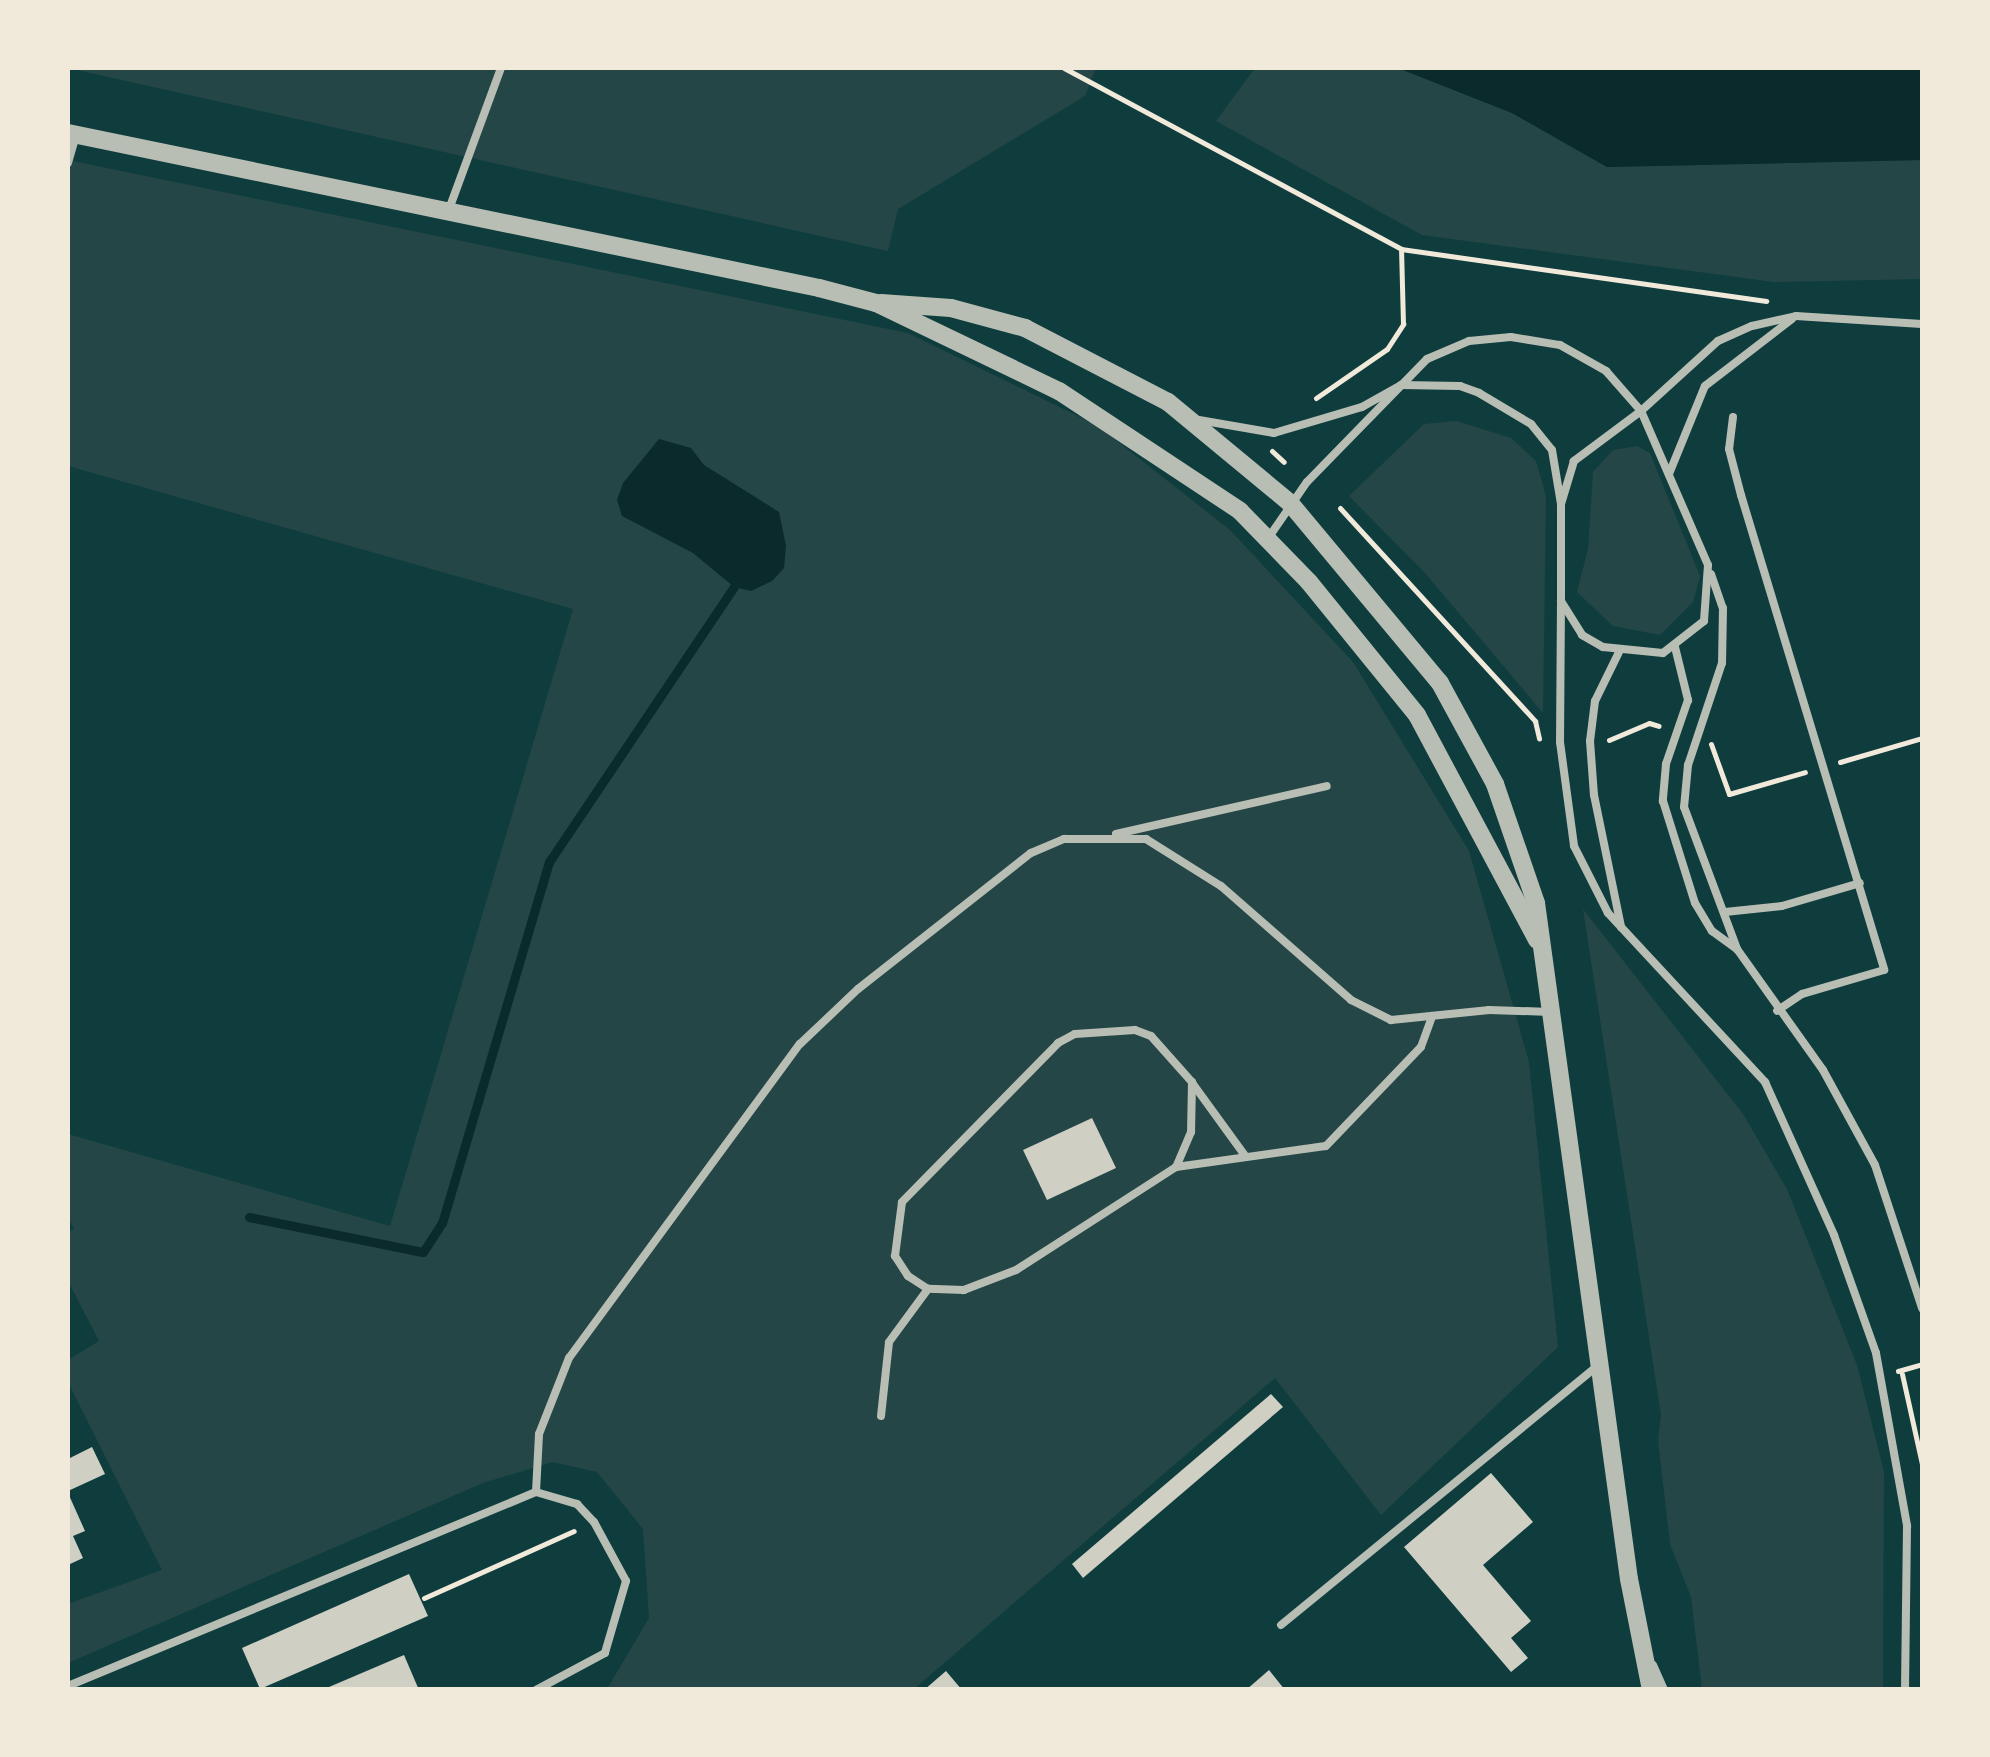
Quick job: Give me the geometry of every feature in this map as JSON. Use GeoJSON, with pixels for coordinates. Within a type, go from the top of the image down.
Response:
{"type":"FeatureCollection","features":[{"type":"Feature","properties":{"kind":"street"},"geometry":{"type":"LineString","coordinates":[[72,134],[876,303],[951,308],[1026,328],[1094,360],[1192,419],[1290,503],[1440,683],[1494,784],[1526,863],[1537,940],[1554,1013],[1650,1690]]}},
{"type":"Feature","properties":{"kind":"street"},"geometry":{"type":"LineString","coordinates":[[876,303],[1059,391],[1206,486],[1269,537],[1416,715],[1537,940]]}},
{"type":"Feature","properties":{"kind":"lane"},"geometry":{"type":"LineString","coordinates":[[448,212],[501,68]]}},
{"type":"Feature","properties":{"kind":"lane"},"geometry":{"type":"LineString","coordinates":[[68,163],[72,134]]}},
{"type":"Feature","properties":{"kind":"lane"},"geometry":{"type":"LineString","coordinates":[[1561,504],[1574,461],[1641,410],[1718,341],[1796,316],[1922,324]]}},
{"type":"Feature","properties":{"kind":"lane"},"geometry":{"type":"LineString","coordinates":[[1669,476],[1705,386],[1796,316]]}},
{"type":"Feature","properties":{"kind":"lane"},"geometry":{"type":"LineString","coordinates":[[1192,419],[1274,433],[1362,407],[1401,385],[1449,349],[1511,337],[1560,345],[1591,360],[1641,410],[1723,608],[1722,662],[1688,765],[1684,807],[1737,949],[1822,1070],[1874,1165],[1922,1308]]}},
{"type":"Feature","properties":{"kind":"lane"},"geometry":{"type":"LineString","coordinates":[[1269,537],[1290,503],[1401,385],[1460,386],[1531,424],[1552,450],[1561,504],[1560,742],[1569,826],[1586,873],[1621,927],[1765,1082],[1834,1235],[1881,1377],[1907,1526],[1905,1690]]}},
{"type":"Feature","properties":{"kind":"lane"},"geometry":{"type":"LineString","coordinates":[[1733,417],[1729,450],[1741,495],[1884,970],[1802,994],[1778,1011]]}},
{"type":"Feature","properties":{"kind":"lane"},"geometry":{"type":"LineString","coordinates":[[1561,601],[1582,635],[1620,650],[1664,653],[1704,621],[1708,566]]}},
{"type":"Feature","properties":{"kind":"lane"},"geometry":{"type":"LineString","coordinates":[[1674,647],[1688,700],[1666,764],[1664,801],[1695,903],[1712,931],[1737,949]]}},
{"type":"Feature","properties":{"kind":"lane"},"geometry":{"type":"LineString","coordinates":[[1620,650],[1595,702],[1590,741],[1594,796],[1621,927]]}},
{"type":"Feature","properties":{"kind":"lane"},"geometry":{"type":"LineString","coordinates":[[536,1492],[539,1434],[569,1358],[800,1044],[858,989],[1031,853],[1064,839],[1106,835],[1327,786]]}},
{"type":"Feature","properties":{"kind":"lane"},"geometry":{"type":"LineString","coordinates":[[1106,835],[1146,840],[1181,858],[1351,1000],[1391,1020],[1554,1013]]}},
{"type":"Feature","properties":{"kind":"lane"},"geometry":{"type":"LineString","coordinates":[[1724,912],[1782,906],[1860,883]]}},
{"type":"Feature","properties":{"kind":"lane"},"geometry":{"type":"LineString","coordinates":[[1246,1157],[1192,1082],[1150,1036],[1134,1030],[1075,1034],[1058,1044],[902,1202],[895,1256],[928,1289],[964,1290],[1016,1270],[1176,1167],[1326,1146],[1421,1048],[1432,1016]]}},
{"type":"Feature","properties":{"kind":"lane"},"geometry":{"type":"LineString","coordinates":[[1176,1167],[1191,1132],[1192,1082]]}},
{"type":"Feature","properties":{"kind":"lane"},"geometry":{"type":"LineString","coordinates":[[881,1416],[888,1342],[928,1289]]}},
{"type":"Feature","properties":{"kind":"lane"},"geometry":{"type":"LineString","coordinates":[[1281,1624],[1601,1363]]}},
{"type":"Feature","properties":{"kind":"lane"},"geometry":{"type":"LineString","coordinates":[[68,1686],[536,1492],[576,1504],[594,1522],[626,1581],[605,1653],[536,1690]]}},
{"type":"Feature","properties":{"kind":"lane"},"geometry":{"type":"LineString","coordinates":[[1640,1634],[1664,1690]]}},
{"type":"Feature","properties":{"kind":"path"},"geometry":{"type":"LineString","coordinates":[[1064,68],[1401,248],[1738,302],[1773,301]]}},
{"type":"Feature","properties":{"kind":"path"},"geometry":{"type":"LineString","coordinates":[[1303,405],[1387,349],[1403,324],[1401,248]]}},
{"type":"Feature","properties":{"kind":"path"},"geometry":{"type":"LineString","coordinates":[[1881,1377],[1922,1364]]}},
{"type":"Feature","properties":{"kind":"path"},"geometry":{"type":"LineString","coordinates":[[1901,1370],[1922,1464]]}},
{"type":"Feature","properties":{"kind":"path"},"geometry":{"type":"LineString","coordinates":[[424,1598],[574,1531]]}},
{"type":"Feature","properties":{"kind":"shaded area"},"geometry":{"type":"Polygon","coordinates":[[[68,68],[1096,68],[1085,96],[898,209],[888,251],[68,68]]]}},
{"type":"Feature","properties":{"kind":"shaded area"},"geometry":{"type":"Polygon","coordinates":[[[1255,68],[1398,68],[1512,113],[1607,167],[1922,160],[1922,279],[1774,282],[1422,235],[1216,121],[1255,68]]]}},
{"type":"Feature","properties":{"kind":"shaded area"},"geometry":{"type":"Polygon","coordinates":[[[1398,68],[1922,68],[1922,160],[1607,167],[1512,113],[1398,68]]]}},
{"type":"Feature","properties":{"kind":"shaded area"},"geometry":{"type":"Polygon","coordinates":[[[68,160],[908,333],[1098,426],[1230,530],[1353,662],[1469,851],[1529,1062],[1558,1347],[1381,1515],[1275,1378],[914,1689],[607,1689],[649,1618],[643,1529],[597,1472],[552,1462],[483,1483],[68,1663],[68,1604],[162,1570],[68,1382],[68,1360],[99,1341],[68,1281],[68,1233],[74,1229],[68,1217],[68,1134],[390,1226],[573,609],[68,466],[68,160]]]}},
{"type":"Feature","properties":{"kind":"shaded area"},"geometry":{"type":"Polygon","coordinates":[[[1456,421],[1511,438],[1536,461],[1546,496],[1543,713],[1425,573],[1349,496],[1424,424],[1456,421]]]}},
{"type":"Feature","properties":{"kind":"shaded area"},"geometry":{"type":"Polygon","coordinates":[[[659,439],[691,448],[704,465],[779,512],[786,546],[784,568],[772,581],[751,591],[734,587],[693,553],[622,516],[617,500],[623,483],[659,439]]]}},
{"type":"Feature","properties":{"kind":"shaded area"},"geometry":{"type":"Polygon","coordinates":[[[1637,446],[1650,453],[1700,576],[1693,602],[1660,635],[1613,626],[1577,592],[1588,549],[1593,472],[1613,450],[1637,446]]]}},
{"type":"Feature","properties":{"kind":"shaded area"},"geometry":{"type":"Polygon","coordinates":[[[1583,909],[1743,1114],[1787,1189],[1857,1365],[1884,1472],[1883,1689],[1702,1689],[1691,1597],[1670,1544],[1658,1440],[1661,1415],[1583,909]]]}},
{"type":"Feature","properties":{"kind":"building"},"geometry":{"type":"Polygon","coordinates":[[[1092,1118],[1116,1168],[1047,1200],[1023,1150],[1092,1118]]]}},
{"type":"Feature","properties":{"kind":"building"},"geometry":{"type":"Polygon","coordinates":[[[1271,1394],[1283,1407],[1083,1578],[1072,1564],[1271,1394]]]}},
{"type":"Feature","properties":{"kind":"building"},"geometry":{"type":"Polygon","coordinates":[[[92,1447],[105,1474],[68,1491],[68,1459],[92,1447]]]}},
{"type":"Feature","properties":{"kind":"building"},"geometry":{"type":"Polygon","coordinates":[[[1491,1473],[1533,1522],[1483,1565],[1531,1621],[1511,1638],[1528,1658],[1511,1672],[1404,1547],[1491,1473]]]}},
{"type":"Feature","properties":{"kind":"building"},"geometry":{"type":"Polygon","coordinates":[[[68,1493],[85,1531],[73,1536],[83,1558],[68,1565],[68,1493]]]}},
{"type":"Feature","properties":{"kind":"building"},"geometry":{"type":"Polygon","coordinates":[[[409,1574],[428,1616],[260,1689],[242,1648],[409,1574]]]}},
{"type":"Feature","properties":{"kind":"building"},"geometry":{"type":"Polygon","coordinates":[[[404,1655],[419,1690],[322,1690],[404,1655]]]}},
{"type":"Feature","properties":{"kind":"building"},"geometry":{"type":"Polygon","coordinates":[[[1269,1670],[1285,1690],[1246,1690],[1269,1670]]]}},
{"type":"Feature","properties":{"kind":"building"},"geometry":{"type":"Polygon","coordinates":[[[946,1671],[962,1690],[924,1690],[946,1671]]]}},
{"type":"Feature","properties":{"kind":"waterway"},"geometry":{"type":"LineString","coordinates":[[249,1217],[423,1252],[442,1223],[549,862],[734,587]]}}]}
